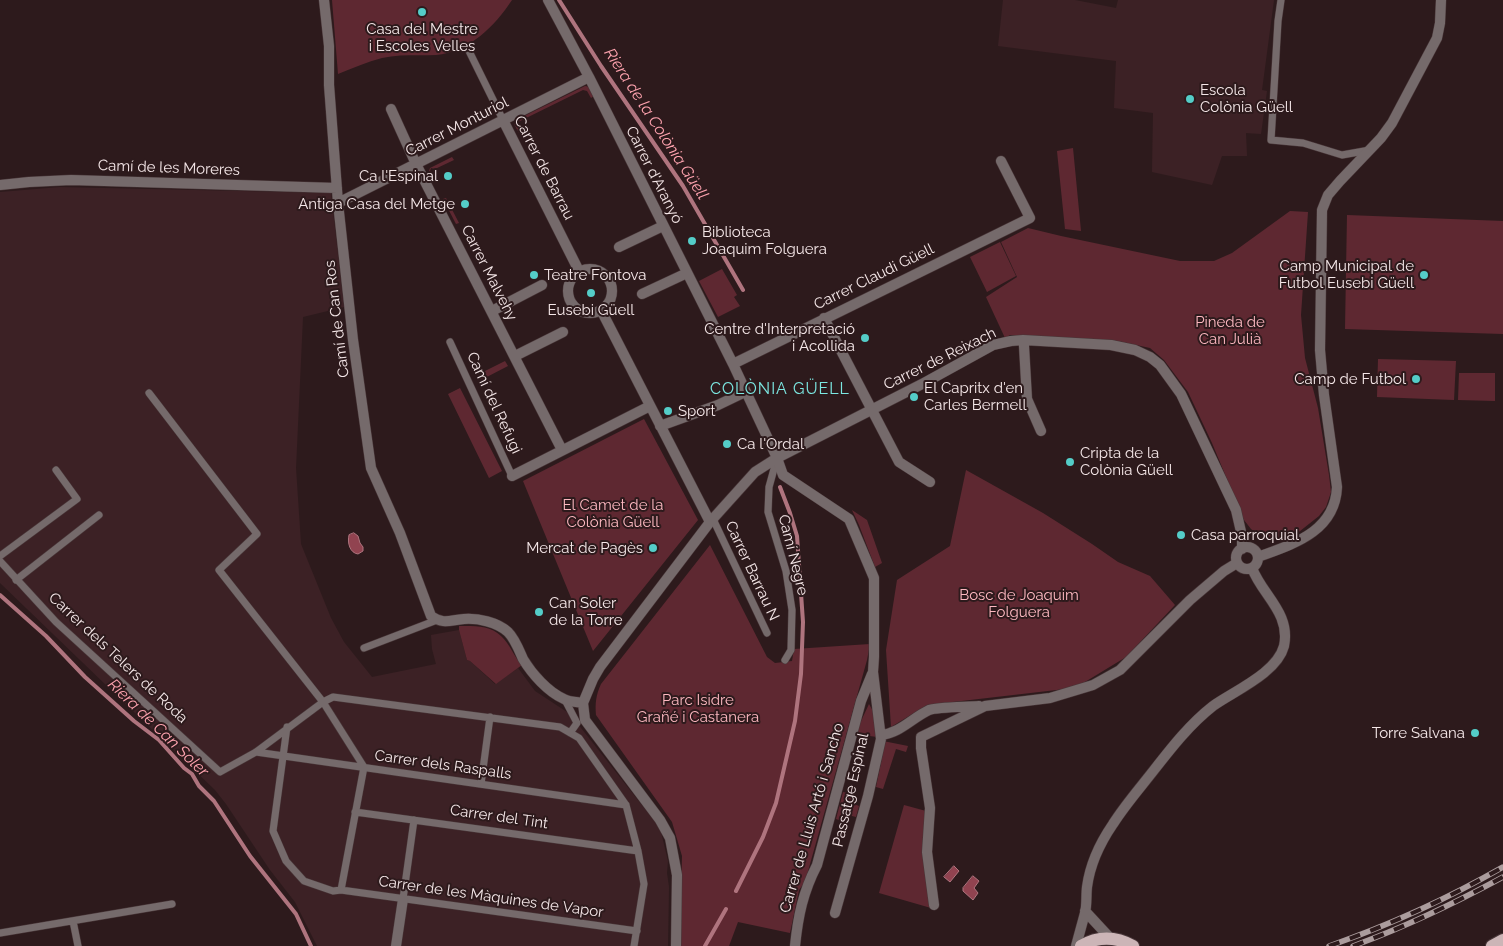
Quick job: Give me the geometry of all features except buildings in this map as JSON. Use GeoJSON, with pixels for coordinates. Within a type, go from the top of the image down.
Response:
{"type":"FeatureCollection","features":[{"type":"Feature","properties":{"kind":"main road"},"geometry":{"type":"LineString","coordinates":[[1081,946],[1101,938],[1110,938],[1133,946]]}},
{"type":"Feature","properties":{"kind":"main road"},"geometry":{"type":"LineString","coordinates":[[1492,946],[1503,940]]}},
{"type":"Feature","properties":{"kind":"street","name":"Camí de Can Ros"},"geometry":{"type":"LineString","coordinates":[[324,0],[329,46],[329,85],[338,203],[353,340],[371,468],[400,533],[431,616],[437,620]]}},
{"type":"Feature","properties":{"kind":"street","name":"Carrer d'Aranyó"},"geometry":{"type":"LineString","coordinates":[[548,0],[733,364],[777,458],[783,475],[849,519],[874,578],[873,672]]}},
{"type":"Feature","properties":{"kind":"street"},"geometry":{"type":"LineString","coordinates":[[1258,557],[1288,547],[1312,532],[1329,516],[1336,502],[1338,487],[1324,395],[1320,350],[1322,210],[1328,195],[1371,150],[1392,123],[1436,38],[1440,23],[1441,0]]}},
{"type":"Feature","properties":{"kind":"street","name":"Carrer Monturiol"},"geometry":{"type":"LineString","coordinates":[[338,203],[588,77]]}},
{"type":"Feature","properties":{"kind":"street","name":"Carrer Malvehy"},"geometry":{"type":"LineString","coordinates":[[391,109],[416,164],[562,450]]}},
{"type":"Feature","properties":{"kind":"street","name":"Carrer de Barrau"},"geometry":{"type":"LineString","coordinates":[[503,120],[579,271]]}},
{"type":"Feature","properties":{"kind":"street","name":"Carrer Claudi Güell"},"geometry":{"type":"LineString","coordinates":[[733,364],[1030,218],[1001,161]]}},
{"type":"Feature","properties":{"kind":"street","name":"Camí de les Moreres"},"geometry":{"type":"LineString","coordinates":[[0,185],[71,180],[337,188]]}},
{"type":"Feature","properties":{"kind":"street"},"geometry":{"type":"LineString","coordinates":[[619,248],[663,226]]}},
{"type":"Feature","properties":{"kind":"street"},"geometry":{"type":"LineString","coordinates":[[594,269],[607,277],[611,284],[610,299],[601,310],[594,313],[580,312],[570,302],[567,288],[570,281],[579,271],[594,269]]}},
{"type":"Feature","properties":{"kind":"street"},"geometry":{"type":"LineString","coordinates":[[642,294],[687,273]]}},
{"type":"Feature","properties":{"kind":"street"},"geometry":{"type":"LineString","coordinates":[[492,311],[542,285]]}},
{"type":"Feature","properties":{"kind":"street"},"geometry":{"type":"LineString","coordinates":[[601,310],[711,521]]}},
{"type":"Feature","properties":{"kind":"street"},"geometry":{"type":"LineString","coordinates":[[824,318],[898,462],[930,482]]}},
{"type":"Feature","properties":{"kind":"street"},"geometry":{"type":"LineString","coordinates":[[515,356],[564,332]]}},
{"type":"Feature","properties":{"kind":"street","name":"Carrer de Reixach"},"geometry":{"type":"LineString","coordinates":[[583,703],[600,667],[711,521],[755,472],[777,458],[993,345],[1011,341],[1032,340],[1111,345],[1135,350],[1150,357],[1160,365],[1182,394],[1236,510],[1242,536],[1242,549]]}},
{"type":"Feature","properties":{"kind":"street"},"geometry":{"type":"LineString","coordinates":[[1024,346],[1027,399],[1041,431]]}},
{"type":"Feature","properties":{"kind":"street"},"geometry":{"type":"LineString","coordinates":[[660,426],[718,405],[745,392]]}},
{"type":"Feature","properties":{"kind":"street"},"geometry":{"type":"LineString","coordinates":[[512,476],[650,406]]}},
{"type":"Feature","properties":{"kind":"street"},"geometry":{"type":"LineString","coordinates":[[1248,547],[1257,553],[1258,557],[1257,563],[1252,568],[1246,569],[1238,564],[1236,557],[1242,549],[1248,547]]}},
{"type":"Feature","properties":{"kind":"street"},"geometry":{"type":"LineString","coordinates":[[881,734],[889,734],[931,709],[985,706],[1050,698],[1093,686],[1120,670],[1190,600],[1224,571],[1238,564]]}},
{"type":"Feature","properties":{"kind":"street"},"geometry":{"type":"LineString","coordinates":[[1076,946],[1086,911],[1086,893],[1090,871],[1098,849],[1114,822],[1165,756],[1195,722],[1221,701],[1264,672],[1273,664],[1282,651],[1285,638],[1283,622],[1273,601],[1256,579],[1252,568]]}},
{"type":"Feature","properties":{"kind":"street"},"geometry":{"type":"LineString","coordinates":[[437,620],[444,622],[478,619],[495,624],[507,632],[529,668],[552,692],[565,700],[583,703],[585,720],[660,820],[670,838],[677,875],[676,946]]}},
{"type":"Feature","properties":{"kind":"street","name":"Passatge Espinal"},"geometry":{"type":"LineString","coordinates":[[835,913],[868,796],[881,734],[873,672]]}},
{"type":"Feature","properties":{"kind":"street","name":"Carrer de Lluis Artó i Sancho"},"geometry":{"type":"LineString","coordinates":[[795,946],[801,904],[806,887],[817,865],[861,700],[873,672]]}},
{"type":"Feature","properties":{"kind":"street"},"geometry":{"type":"LineString","coordinates":[[934,905],[927,852],[930,808],[920,748],[922,737],[985,706]]}},
{"type":"Feature","properties":{"kind":"street"},"geometry":{"type":"LineString","coordinates":[[396,946],[403,899]]}},
{"type":"Feature","properties":{"kind":"street"},"geometry":{"type":"LineString","coordinates":[[1086,911],[1110,938]]}},
{"type":"Feature","properties":{"kind":"lane"},"geometry":{"type":"LineString","coordinates":[[1280,0],[1271,140],[1303,143],[1342,155],[1371,150]]}},
{"type":"Feature","properties":{"kind":"lane","name":"Carrer de Barrau"},"geometry":{"type":"LineString","coordinates":[[469,51],[503,120]]}},
{"type":"Feature","properties":{"kind":"lane","name":"Camí del Refugi"},"geometry":{"type":"LineString","coordinates":[[450,342],[512,476]]}},
{"type":"Feature","properties":{"kind":"lane"},"geometry":{"type":"LineString","coordinates":[[148,393],[257,534],[219,570],[323,702],[364,768],[341,890]]}},
{"type":"Feature","properties":{"kind":"lane","name":"Camí Negre"},"geometry":{"type":"LineString","coordinates":[[777,458],[769,487],[768,512],[786,571],[792,610],[791,650],[785,660]]}},
{"type":"Feature","properties":{"kind":"lane"},"geometry":{"type":"LineString","coordinates":[[0,556],[77,499],[56,470]]}},
{"type":"Feature","properties":{"kind":"lane"},"geometry":{"type":"LineString","coordinates":[[16,580],[99,515]]}},
{"type":"Feature","properties":{"kind":"lane","name":"Carrer Barrau N"},"geometry":{"type":"LineString","coordinates":[[711,521],[767,634]]}},
{"type":"Feature","properties":{"kind":"lane","name":"Carrer dels Telers de Roda"},"geometry":{"type":"LineString","coordinates":[[0,561],[56,622],[220,772],[256,752]]}},
{"type":"Feature","properties":{"kind":"lane"},"geometry":{"type":"LineString","coordinates":[[364,648],[437,620]]}},
{"type":"Feature","properties":{"kind":"lane"},"geometry":{"type":"LineString","coordinates":[[256,752],[323,702],[333,698],[560,727],[579,738],[626,805],[644,884],[634,946]]}},
{"type":"Feature","properties":{"kind":"lane"},"geometry":{"type":"LineString","coordinates":[[565,700],[577,723],[570,733]]}},
{"type":"Feature","properties":{"kind":"lane"},"geometry":{"type":"LineString","coordinates":[[481,784],[490,717]]}},
{"type":"Feature","properties":{"kind":"lane","name":"Carrer de les Màquines de Vapor"},"geometry":{"type":"LineString","coordinates":[[288,727],[273,830],[286,861],[304,881],[333,891],[341,890],[637,931]]}},
{"type":"Feature","properties":{"kind":"lane","name":"Carrer dels Raspalls"},"geometry":{"type":"LineString","coordinates":[[256,752],[626,805]]}},
{"type":"Feature","properties":{"kind":"lane","name":"Carrer del Tint"},"geometry":{"type":"LineString","coordinates":[[355,812],[638,851]]}},
{"type":"Feature","properties":{"kind":"lane"},"geometry":{"type":"LineString","coordinates":[[403,899],[414,820]]}},
{"type":"Feature","properties":{"kind":"lane"},"geometry":{"type":"LineString","coordinates":[[0,933],[172,904]]}},
{"type":"Feature","properties":{"kind":"lane"},"geometry":{"type":"LineString","coordinates":[[73,921],[78,946]]}},
{"type":"Feature","properties":{"kind":"shaded area","name":"Escola Colònia Güell"},"geometry":{"type":"Polygon","coordinates":[[[1003,0],[1075,0],[1116,8],[1118,0],[1274,0],[1262,90],[1267,91],[1261,134],[1246,133],[1247,156],[1222,156],[1212,185],[1152,172],[1153,113],[1114,108],[1116,61],[998,46],[1003,0]]]}},
{"type":"Feature","properties":{"kind":"shaded area"},"geometry":{"type":"Polygon","coordinates":[[[60,187],[331,193],[344,307],[303,317],[296,468],[301,544],[331,618],[344,642],[372,677],[436,664],[431,635],[459,630],[467,660],[495,684],[518,668],[535,691],[570,714],[660,828],[668,861],[668,946],[317,946],[295,902],[270,870],[215,790],[0,583],[0,192],[60,187]]]}},
{"type":"Feature","properties":{"kind":"shaded area"},"geometry":{"type":"Polygon","coordinates":[[[354,533],[358,536],[363,547],[363,551],[358,554],[351,550],[349,544],[349,535],[354,533]]]}},
{"type":"Feature","properties":{"kind":"shaded area"},"geometry":{"type":"Polygon","coordinates":[[[954,866],[959,871],[950,882],[944,877],[954,866]]]}},
{"type":"Feature","properties":{"kind":"shaded area"},"geometry":{"type":"Polygon","coordinates":[[[973,876],[979,881],[974,888],[978,893],[973,900],[963,891],[963,888],[973,876]]]}},
{"type":"Feature","properties":{"kind":"green space"},"geometry":{"type":"Polygon","coordinates":[[[332,0],[512,0],[489,28],[459,49],[436,55],[382,58],[338,74],[332,0]]]}},
{"type":"Feature","properties":{"kind":"green space"},"geometry":{"type":"Polygon","coordinates":[[[585,86],[590,87],[594,96],[591,98],[587,91],[583,90],[518,122],[522,132],[519,133],[514,124],[516,120],[585,86]]]}},
{"type":"Feature","properties":{"kind":"green space"},"geometry":{"type":"Polygon","coordinates":[[[1073,148],[1081,231],[1065,229],[1057,151],[1073,148]]]}},
{"type":"Feature","properties":{"kind":"green space"},"geometry":{"type":"Polygon","coordinates":[[[452,157],[454,160],[435,169],[431,168],[430,171],[434,173],[438,180],[435,182],[429,171],[430,168],[452,157]]]}},
{"type":"Feature","properties":{"kind":"green space"},"geometry":{"type":"Polygon","coordinates":[[[446,198],[459,223],[456,224],[443,199],[446,198]]]}},
{"type":"Feature","properties":{"kind":"green space","name":"Pineda de Can Julià"},"geometry":{"type":"Polygon","coordinates":[[[1290,211],[1308,212],[1301,315],[1305,358],[1318,408],[1331,492],[1326,507],[1319,516],[1295,535],[1287,538],[1277,538],[1257,534],[1244,520],[1212,443],[1188,392],[1164,360],[1150,348],[1118,341],[1072,340],[1010,335],[1005,338],[986,297],[1017,277],[1001,242],[1028,228],[1180,261],[1214,261],[1232,253],[1290,211]]]}},
{"type":"Feature","properties":{"kind":"green space","name":"Camp Municipal de Futbol Eusebi Güell"},"geometry":{"type":"Polygon","coordinates":[[[1347,215],[1503,221],[1503,334],[1345,329],[1347,215]]]}},
{"type":"Feature","properties":{"kind":"green space"},"geometry":{"type":"Polygon","coordinates":[[[1000,242],[1016,276],[987,292],[970,257],[1000,242]]]}},
{"type":"Feature","properties":{"kind":"green space"},"geometry":{"type":"Polygon","coordinates":[[[722,269],[737,295],[734,297],[740,306],[718,317],[699,281],[722,269]]]}},
{"type":"Feature","properties":{"kind":"green space","name":"Camp de Futbol"},"geometry":{"type":"Polygon","coordinates":[[[1378,359],[1456,361],[1454,400],[1377,397],[1378,359]]]}},
{"type":"Feature","properties":{"kind":"green space"},"geometry":{"type":"Polygon","coordinates":[[[505,361],[508,366],[481,380],[480,378],[483,376],[481,373],[505,361]]]}},
{"type":"Feature","properties":{"kind":"green space"},"geometry":{"type":"Polygon","coordinates":[[[1459,373],[1495,373],[1495,401],[1458,400],[1459,373]]]}},
{"type":"Feature","properties":{"kind":"green space"},"geometry":{"type":"Polygon","coordinates":[[[460,388],[502,471],[489,478],[448,394],[460,388]]]}},
{"type":"Feature","properties":{"kind":"green space","name":"El Camet de la Colònia Güell"},"geometry":{"type":"Polygon","coordinates":[[[644,419],[698,520],[593,651],[523,481],[644,419]]]}},
{"type":"Feature","properties":{"kind":"green space","name":"Bosc de Joaquim Folguera"},"geometry":{"type":"Polygon","coordinates":[[[966,470],[1043,513],[1118,562],[1150,576],[1175,605],[1126,657],[1080,685],[1065,689],[927,705],[891,727],[886,650],[897,580],[950,546],[966,470]]]}},
{"type":"Feature","properties":{"kind":"green space"},"geometry":{"type":"Polygon","coordinates":[[[852,510],[867,520],[882,563],[875,567],[859,525],[852,510]]]}},
{"type":"Feature","properties":{"kind":"green space","name":"Parc Isidre Grañé i Castanera"},"geometry":{"type":"Polygon","coordinates":[[[710,545],[767,657],[775,663],[792,661],[794,649],[870,644],[805,882],[799,890],[790,933],[738,922],[729,946],[680,946],[682,856],[672,822],[596,715],[596,703],[601,684],[710,545]]]}},
{"type":"Feature","properties":{"kind":"green space"},"geometry":{"type":"Polygon","coordinates":[[[459,626],[482,627],[497,632],[522,665],[496,684],[467,660],[459,626]]]}},
{"type":"Feature","properties":{"kind":"green space"},"geometry":{"type":"Polygon","coordinates":[[[869,704],[874,713],[877,737],[855,734],[869,704]]]}},
{"type":"Feature","properties":{"kind":"green space"},"geometry":{"type":"Polygon","coordinates":[[[883,741],[908,746],[906,752],[896,749],[883,789],[876,787],[883,753],[883,741]]]}},
{"type":"Feature","properties":{"kind":"green space"},"geometry":{"type":"Polygon","coordinates":[[[843,792],[856,795],[854,804],[859,806],[856,817],[844,814],[842,821],[836,819],[843,792]]]}},
{"type":"Feature","properties":{"kind":"green space"},"geometry":{"type":"Polygon","coordinates":[[[904,805],[926,811],[931,908],[879,893],[904,805]]]}},
{"type":"Feature","properties":{"kind":"waterway","name":"Riera de la Colònia Güell"},"geometry":{"type":"LineString","coordinates":[[559,0],[601,66],[683,186],[743,290]]}},
{"type":"Feature","properties":{"kind":"waterway","name":"Riera de la Colònia Güell"},"geometry":{"type":"LineString","coordinates":[[736,891],[763,837],[776,803],[795,721],[801,674],[803,622],[797,536],[780,487]]}},
{"type":"Feature","properties":{"kind":"waterway","name":"Riera de Can Soler"},"geometry":{"type":"LineString","coordinates":[[0,595],[46,636],[85,677],[134,721],[159,740],[184,768],[192,774],[199,786],[214,801],[250,856],[296,914],[311,946]]}},
{"type":"Feature","properties":{"kind":"waterway","name":"Riera de la Colònia Güell"},"geometry":{"type":"LineString","coordinates":[[705,946],[726,909]]}},
{"type":"Feature","properties":{"kind":"railway"},"geometry":{"type":"LineString","coordinates":[[1329,946],[1418,911],[1503,867]]}},
{"type":"Feature","properties":{"kind":"railway"},"geometry":{"type":"LineString","coordinates":[[1353,946],[1430,914],[1503,877]]}},
{"type":"Feature","properties":{"kind":"place","name":"Casa del Mestre i Escoles Velles"},"geometry":{"type":"Point","coordinates":[422,12]}},
{"type":"Feature","properties":{"kind":"place","name":"Escola Colònia Güell"},"geometry":{"type":"Point","coordinates":[1190,99]}},
{"type":"Feature","properties":{"kind":"place","name":"Ca l'Espinal"},"geometry":{"type":"Point","coordinates":[448,176]}},
{"type":"Feature","properties":{"kind":"place","name":"Antiga Casa del Metge"},"geometry":{"type":"Point","coordinates":[465,204]}},
{"type":"Feature","properties":{"kind":"place","name":"Biblioteca Joaquim Folguera"},"geometry":{"type":"Point","coordinates":[692,241]}},
{"type":"Feature","properties":{"kind":"place","name":"Teatre Fontova"},"geometry":{"type":"Point","coordinates":[534,275]}},
{"type":"Feature","properties":{"kind":"place","name":"Camp Municipal de Futbol Eusebi Güell"},"geometry":{"type":"Point","coordinates":[1424,275]}},
{"type":"Feature","properties":{"kind":"place","name":"Eusebi Güell"},"geometry":{"type":"Point","coordinates":[591,293]}},
{"type":"Feature","properties":{"kind":"place","name":"Centre d'Interpretació i Acollida"},"geometry":{"type":"Point","coordinates":[865,338]}},
{"type":"Feature","properties":{"kind":"place","name":"Camp de Futbol"},"geometry":{"type":"Point","coordinates":[1416,379]}},
{"type":"Feature","properties":{"kind":"place","name":"El Capritx d'en Carles Bermell"},"geometry":{"type":"Point","coordinates":[914,397]}},
{"type":"Feature","properties":{"kind":"place","name":"Sport"},"geometry":{"type":"Point","coordinates":[668,411]}},
{"type":"Feature","properties":{"kind":"place","name":"Ca l'Ordal"},"geometry":{"type":"Point","coordinates":[727,444]}},
{"type":"Feature","properties":{"kind":"place","name":"Cripta de la Colònia Güell"},"geometry":{"type":"Point","coordinates":[1070,462]}},
{"type":"Feature","properties":{"kind":"place","name":"Casa parroquial"},"geometry":{"type":"Point","coordinates":[1181,535]}},
{"type":"Feature","properties":{"kind":"place","name":"Mercat de Pagès"},"geometry":{"type":"Point","coordinates":[653,548]}},
{"type":"Feature","properties":{"kind":"place","name":"Can Soler de la Torre"},"geometry":{"type":"Point","coordinates":[539,612]}},
{"type":"Feature","properties":{"kind":"place","name":"Torre Salvana"},"geometry":{"type":"Point","coordinates":[1475,733]}},
{"type":"Feature","properties":{"kind":"district","name":"COLÒNIA GÜELL"},"geometry":{"type":"Point","coordinates":[780,389]}}]}
